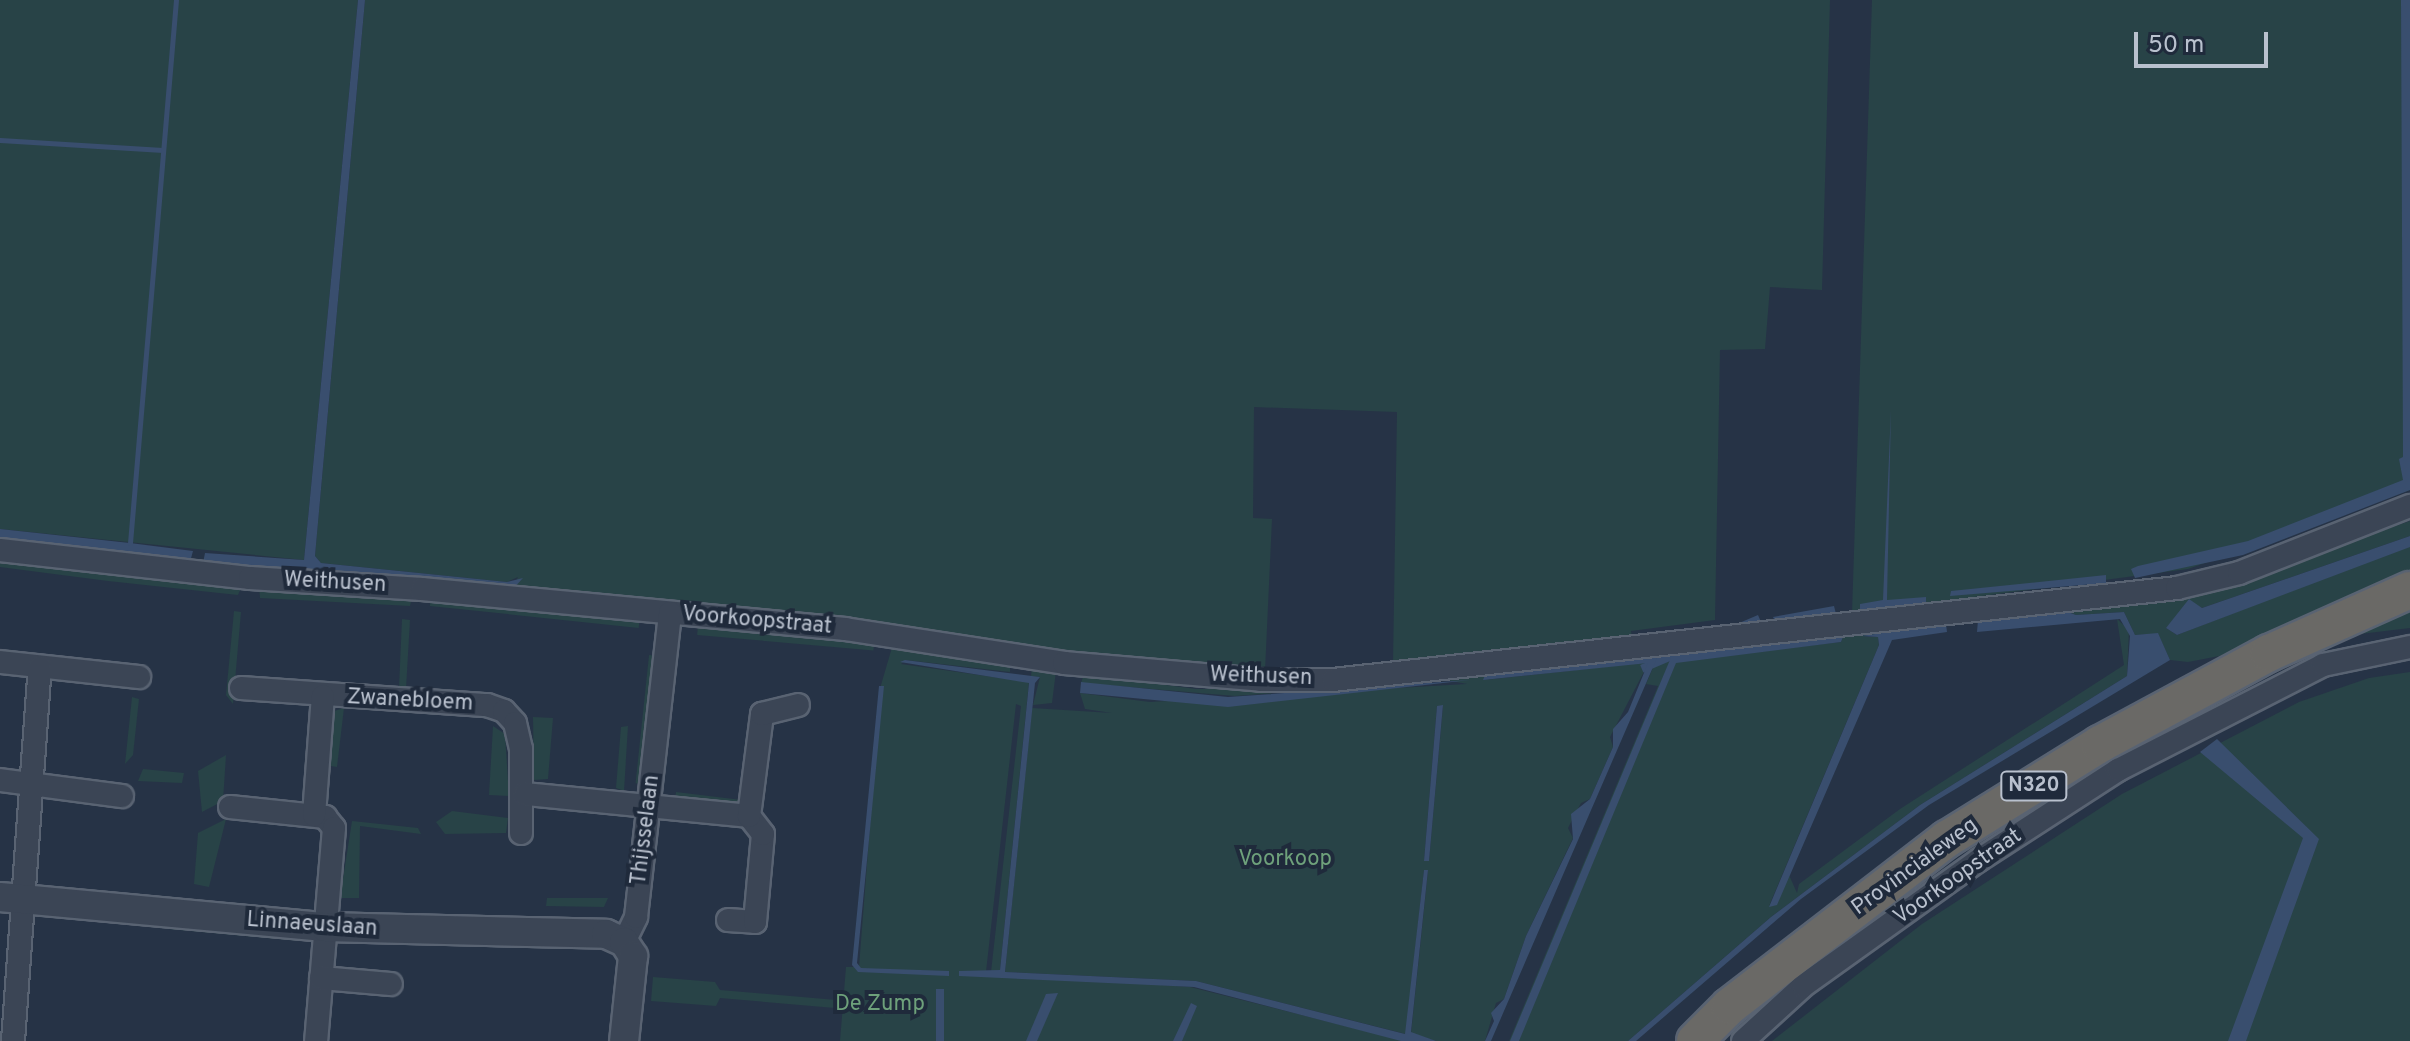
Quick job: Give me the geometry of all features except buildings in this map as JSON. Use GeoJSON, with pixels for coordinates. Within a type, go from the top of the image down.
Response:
{"type":"FeatureCollection","features":[{"type":"Feature","properties":{"kind":"highway","name":"Provincialeweg"},"geometry":{"type":"LineString","coordinates":[[1695,1041],[1730,1006],[1947,839],[2142,721],[2269,653],[2410,590]]}},
{"type":"Feature","properties":{"kind":"street","name":"Weithusen"},"geometry":{"type":"LineString","coordinates":[[845,629],[1064,663],[1261,680],[1457,669],[1679,640],[2177,588],[2239,573],[2410,506]]}},
{"type":"Feature","properties":{"kind":"street","name":"Weithusen"},"geometry":{"type":"LineString","coordinates":[[0,550],[250,578],[670,613]]}},
{"type":"Feature","properties":{"kind":"street","name":"Voorkoopstraat"},"geometry":{"type":"LineString","coordinates":[[670,613],[845,629]]}},
{"type":"Feature","properties":{"kind":"street","name":"Thijsselaan"},"geometry":{"type":"LineString","coordinates":[[624,1041],[633,956],[624,942],[636,917],[670,613]]}},
{"type":"Feature","properties":{"kind":"street","name":"Voorkoopstraat"},"geometry":{"type":"LineString","coordinates":[[1743,1041],[1803,986],[1979,860],[2118,770],[2323,665],[2410,647]]}},
{"type":"Feature","properties":{"kind":"street"},"geometry":{"type":"LineString","coordinates":[[0,662],[139,677]]}},
{"type":"Feature","properties":{"kind":"street"},"geometry":{"type":"LineString","coordinates":[[9,1031],[10,898],[29,783],[40,667]]}},
{"type":"Feature","properties":{"kind":"street","name":"Zwanebloem"},"geometry":{"type":"LineString","coordinates":[[241,688],[487,705],[504,711],[515,723],[525,794],[521,833]]}},
{"type":"Feature","properties":{"kind":"street","name":"Zwanebloem"},"geometry":{"type":"LineString","coordinates":[[314,815],[323,696]]}},
{"type":"Feature","properties":{"kind":"street"},"geometry":{"type":"LineString","coordinates":[[728,920],[755,922],[763,834],[749,816],[757,707],[798,705]]}},
{"type":"Feature","properties":{"kind":"street"},"geometry":{"type":"LineString","coordinates":[[0,780],[122,796]]}},
{"type":"Feature","properties":{"kind":"street"},"geometry":{"type":"LineString","coordinates":[[525,794],[749,816]]}},
{"type":"Feature","properties":{"kind":"street"},"geometry":{"type":"LineString","coordinates":[[230,807],[325,817],[334,828],[316,1041]]}},
{"type":"Feature","properties":{"kind":"street","name":"Linnaeuslaan"},"geometry":{"type":"LineString","coordinates":[[10,898],[325,927],[606,934],[624,942]]}},
{"type":"Feature","properties":{"kind":"street"},"geometry":{"type":"LineString","coordinates":[[321,978],[391,984]]}},
{"type":"Feature","properties":{"kind":"green space"},"geometry":{"type":"Polygon","coordinates":[[[0,0],[358,0],[304,560],[0,529],[0,0]]]}},
{"type":"Feature","properties":{"kind":"green space"},"geometry":{"type":"Polygon","coordinates":[[[365,0],[1830,0],[1822,290],[1770,287],[1765,349],[1720,350],[1715,620],[1631,631],[1632,638],[1713,628],[1712,634],[1393,663],[1397,412],[1254,407],[1253,518],[1272,519],[1265,671],[1172,671],[902,626],[555,590],[511,591],[518,577],[507,582],[321,563],[315,556],[365,0]]]}},
{"type":"Feature","properties":{"kind":"green space"},"geometry":{"type":"Polygon","coordinates":[[[1872,0],[2401,0],[2410,490],[2188,569],[1852,613],[1872,0]]]}},
{"type":"Feature","properties":{"kind":"green space"},"geometry":{"type":"Polygon","coordinates":[[[2410,521],[2410,536],[2202,608],[2196,605],[2166,628],[2177,635],[2410,544],[2410,575],[2235,653],[2188,662],[2170,660],[2158,634],[2135,635],[2124,612],[2076,615],[2065,611],[2211,590],[2410,521]]]}},
{"type":"Feature","properties":{"kind":"green space"},"geometry":{"type":"Polygon","coordinates":[[[0,557],[242,586],[238,595],[108,581],[0,567],[0,557]]]}},
{"type":"Feature","properties":{"kind":"green space"},"geometry":{"type":"Polygon","coordinates":[[[259,586],[412,597],[410,606],[260,598],[259,586]]]}},
{"type":"Feature","properties":{"kind":"green space"},"geometry":{"type":"Polygon","coordinates":[[[431,595],[640,617],[639,628],[430,606],[431,595]]]}},
{"type":"Feature","properties":{"kind":"green space"},"geometry":{"type":"Polygon","coordinates":[[[2410,605],[2410,628],[2335,637],[2410,605]]]}},
{"type":"Feature","properties":{"kind":"green space"},"geometry":{"type":"Polygon","coordinates":[[[234,611],[241,612],[233,704],[226,695],[234,611]]]}},
{"type":"Feature","properties":{"kind":"green space"},"geometry":{"type":"Polygon","coordinates":[[[402,619],[410,620],[406,689],[399,688],[402,619]]]}},
{"type":"Feature","properties":{"kind":"green space"},"geometry":{"type":"Polygon","coordinates":[[[1949,619],[1946,624],[1863,637],[1878,637],[1879,645],[1769,906],[1789,875],[1797,893],[1799,884],[1900,809],[2124,665],[2117,619],[2129,630],[2127,676],[1920,805],[1771,917],[1628,1041],[1509,1041],[1658,686],[1646,684],[1655,663],[1841,642],[1843,637],[1687,654],[1690,645],[1949,619]]]}},
{"type":"Feature","properties":{"kind":"green space"},"geometry":{"type":"Polygon","coordinates":[[[698,625],[874,640],[873,650],[697,635],[698,625]]]}},
{"type":"Feature","properties":{"kind":"green space","name":"De Zump"},"geometry":{"type":"Polygon","coordinates":[[[893,644],[1010,664],[1010,672],[906,660],[901,664],[1029,682],[1000,970],[991,972],[1021,706],[1016,704],[986,972],[960,971],[1190,987],[1405,1041],[840,1041],[846,967],[859,967],[881,685],[893,644]]]}},
{"type":"Feature","properties":{"kind":"green space","name":"Voorkoop"},"geometry":{"type":"Polygon","coordinates":[[[1651,650],[1484,680],[1649,662],[1610,737],[1613,747],[1590,799],[1581,803],[1568,828],[1573,838],[1526,936],[1504,999],[1496,1003],[1485,1041],[1436,1041],[1411,1034],[1428,871],[1424,870],[1406,1034],[1196,981],[1005,972],[1032,708],[1112,713],[1085,709],[1080,693],[1150,702],[1467,684],[1446,680],[1235,696],[1081,683],[1084,674],[1196,689],[1295,689],[1651,650]],[[1437,706],[1424,861],[1429,861],[1443,706],[1437,706]]]}},
{"type":"Feature","properties":{"kind":"green space"},"geometry":{"type":"Polygon","coordinates":[[[649,655],[658,656],[645,784],[636,783],[649,655]]]}},
{"type":"Feature","properties":{"kind":"green space"},"geometry":{"type":"Polygon","coordinates":[[[1032,668],[1056,671],[1052,703],[1033,705],[1040,677],[1031,676],[1032,668]]]}},
{"type":"Feature","properties":{"kind":"green space"},"geometry":{"type":"Polygon","coordinates":[[[2410,672],[2410,1041],[1772,1041],[1922,924],[2122,794],[2299,702],[2369,678],[2410,672]]]}},
{"type":"Feature","properties":{"kind":"green space"},"geometry":{"type":"Polygon","coordinates":[[[132,697],[139,699],[133,755],[125,764],[132,697]]]}},
{"type":"Feature","properties":{"kind":"green space"},"geometry":{"type":"Polygon","coordinates":[[[344,708],[337,767],[325,765],[328,713],[344,708]]]}},
{"type":"Feature","properties":{"kind":"green space"},"geometry":{"type":"Polygon","coordinates":[[[533,717],[553,718],[548,779],[534,780],[533,717]]]}},
{"type":"Feature","properties":{"kind":"green space"},"geometry":{"type":"Polygon","coordinates":[[[493,726],[505,734],[509,796],[489,795],[493,726]]]}},
{"type":"Feature","properties":{"kind":"green space"},"geometry":{"type":"Polygon","coordinates":[[[628,726],[624,791],[616,788],[621,727],[628,726]]]}},
{"type":"Feature","properties":{"kind":"green space"},"geometry":{"type":"Polygon","coordinates":[[[226,755],[223,801],[202,812],[198,771],[226,755]]]}},
{"type":"Feature","properties":{"kind":"green space"},"geometry":{"type":"Polygon","coordinates":[[[143,769],[184,773],[182,783],[138,781],[143,769]]]}},
{"type":"Feature","properties":{"kind":"green space"},"geometry":{"type":"Polygon","coordinates":[[[676,792],[740,800],[738,809],[675,801],[676,792]]]}},
{"type":"Feature","properties":{"kind":"green space"},"geometry":{"type":"Polygon","coordinates":[[[452,811],[508,818],[506,833],[445,834],[436,822],[452,811]]]}},
{"type":"Feature","properties":{"kind":"green space"},"geometry":{"type":"Polygon","coordinates":[[[226,819],[209,887],[194,884],[198,833],[226,819]]]}},
{"type":"Feature","properties":{"kind":"green space"},"geometry":{"type":"Polygon","coordinates":[[[352,821],[418,828],[421,834],[360,826],[359,898],[340,898],[352,821]]]}},
{"type":"Feature","properties":{"kind":"green space"},"geometry":{"type":"Polygon","coordinates":[[[547,898],[608,898],[604,907],[546,906],[547,898]]]}},
{"type":"Feature","properties":{"kind":"green space"},"geometry":{"type":"Polygon","coordinates":[[[171,922],[304,931],[301,941],[169,929],[171,922]]]}},
{"type":"Feature","properties":{"kind":"green space"},"geometry":{"type":"Polygon","coordinates":[[[653,977],[715,982],[720,990],[836,1000],[835,1008],[720,998],[716,1006],[651,1001],[653,977]]]}},
{"type":"Feature","properties":{"kind":"water"},"geometry":{"type":"Polygon","coordinates":[[[358,0],[365,0],[315,556],[321,563],[507,582],[523,578],[511,591],[203,563],[205,553],[304,560],[358,0]]]}},
{"type":"Feature","properties":{"kind":"water"},"geometry":{"type":"Polygon","coordinates":[[[2401,0],[2410,0],[2410,490],[2243,555],[2135,578],[2131,569],[2138,566],[2248,541],[2403,480],[2399,459],[2403,457],[2401,0]]]}},
{"type":"Feature","properties":{"kind":"water"},"geometry":{"type":"Polygon","coordinates":[[[1891,409],[1887,600],[1926,597],[1926,603],[1860,610],[1860,604],[1883,600],[1891,409]]]}},
{"type":"Feature","properties":{"kind":"water"},"geometry":{"type":"Polygon","coordinates":[[[0,529],[193,551],[190,562],[0,539],[0,529]]]}},
{"type":"Feature","properties":{"kind":"water"},"geometry":{"type":"Polygon","coordinates":[[[2410,536],[2410,547],[2177,635],[2166,628],[2189,599],[2202,608],[2410,536]]]}},
{"type":"Feature","properties":{"kind":"water"},"geometry":{"type":"Polygon","coordinates":[[[2106,575],[2106,583],[1950,596],[1951,591],[2106,575]]]}},
{"type":"Feature","properties":{"kind":"water"},"geometry":{"type":"Polygon","coordinates":[[[1834,606],[1836,614],[1775,621],[1773,617],[1834,606]]]}},
{"type":"Feature","properties":{"kind":"water"},"geometry":{"type":"Polygon","coordinates":[[[2065,611],[2076,615],[2124,612],[2135,635],[2158,633],[2170,660],[1929,805],[1801,899],[1636,1041],[1628,1041],[1771,917],[1920,805],[2127,676],[2130,636],[2120,619],[1977,632],[1978,620],[2065,611]]]}},
{"type":"Feature","properties":{"kind":"water"},"geometry":{"type":"Polygon","coordinates":[[[1758,615],[1761,622],[1643,672],[1640,665],[1758,615]]]}},
{"type":"Feature","properties":{"kind":"water"},"geometry":{"type":"Polygon","coordinates":[[[1946,624],[1947,632],[1892,640],[1777,905],[1769,907],[1879,645],[1878,637],[1861,636],[1946,624]]]}},
{"type":"Feature","properties":{"kind":"water"},"geometry":{"type":"Polygon","coordinates":[[[1843,637],[1841,642],[1676,663],[1519,1041],[1510,1041],[1672,655],[1843,637]]]}},
{"type":"Feature","properties":{"kind":"water"},"geometry":{"type":"Polygon","coordinates":[[[1654,653],[1657,658],[1491,1041],[1485,1041],[1494,1021],[1491,1013],[1504,999],[1526,936],[1573,839],[1571,814],[1590,799],[1613,747],[1613,729],[1628,712],[1648,663],[1483,680],[1485,675],[1654,653]]]}},
{"type":"Feature","properties":{"kind":"water"},"geometry":{"type":"Polygon","coordinates":[[[905,660],[1040,677],[1035,683],[1005,972],[1196,981],[1405,1034],[1424,870],[1428,870],[1411,1032],[1436,1041],[1401,1041],[1194,987],[959,976],[959,971],[1000,970],[1029,683],[900,662],[905,660]]]}},
{"type":"Feature","properties":{"kind":"water"},"geometry":{"type":"Polygon","coordinates":[[[1470,680],[1228,707],[1080,693],[1081,682],[1228,697],[1470,680]]]}},
{"type":"Feature","properties":{"kind":"water"},"geometry":{"type":"Polygon","coordinates":[[[879,686],[884,686],[857,963],[861,968],[949,971],[949,976],[858,972],[852,965],[879,686]]]}},
{"type":"Feature","properties":{"kind":"water"},"geometry":{"type":"Polygon","coordinates":[[[1443,705],[1429,861],[1424,861],[1437,706],[1443,705]]]}},
{"type":"Feature","properties":{"kind":"water"},"geometry":{"type":"Polygon","coordinates":[[[2217,739],[2319,839],[2246,1041],[2228,1041],[2303,838],[2200,752],[2217,739]]]}},
{"type":"Feature","properties":{"kind":"water"},"geometry":{"type":"Polygon","coordinates":[[[936,989],[944,989],[944,1041],[936,1041],[936,989]]]}},
{"type":"Feature","properties":{"kind":"water"},"geometry":{"type":"Polygon","coordinates":[[[1058,993],[1037,1041],[1026,1041],[1046,994],[1058,993]]]}},
{"type":"Feature","properties":{"kind":"water"},"geometry":{"type":"Polygon","coordinates":[[[1191,1003],[1197,1006],[1182,1041],[1173,1041],[1191,1003]]]}},
{"type":"Feature","properties":{"kind":"waterway"},"geometry":{"type":"LineString","coordinates":[[130,543],[176,0]]}},
{"type":"Feature","properties":{"kind":"waterway"},"geometry":{"type":"LineString","coordinates":[[0,140],[163,150]]}}]}
